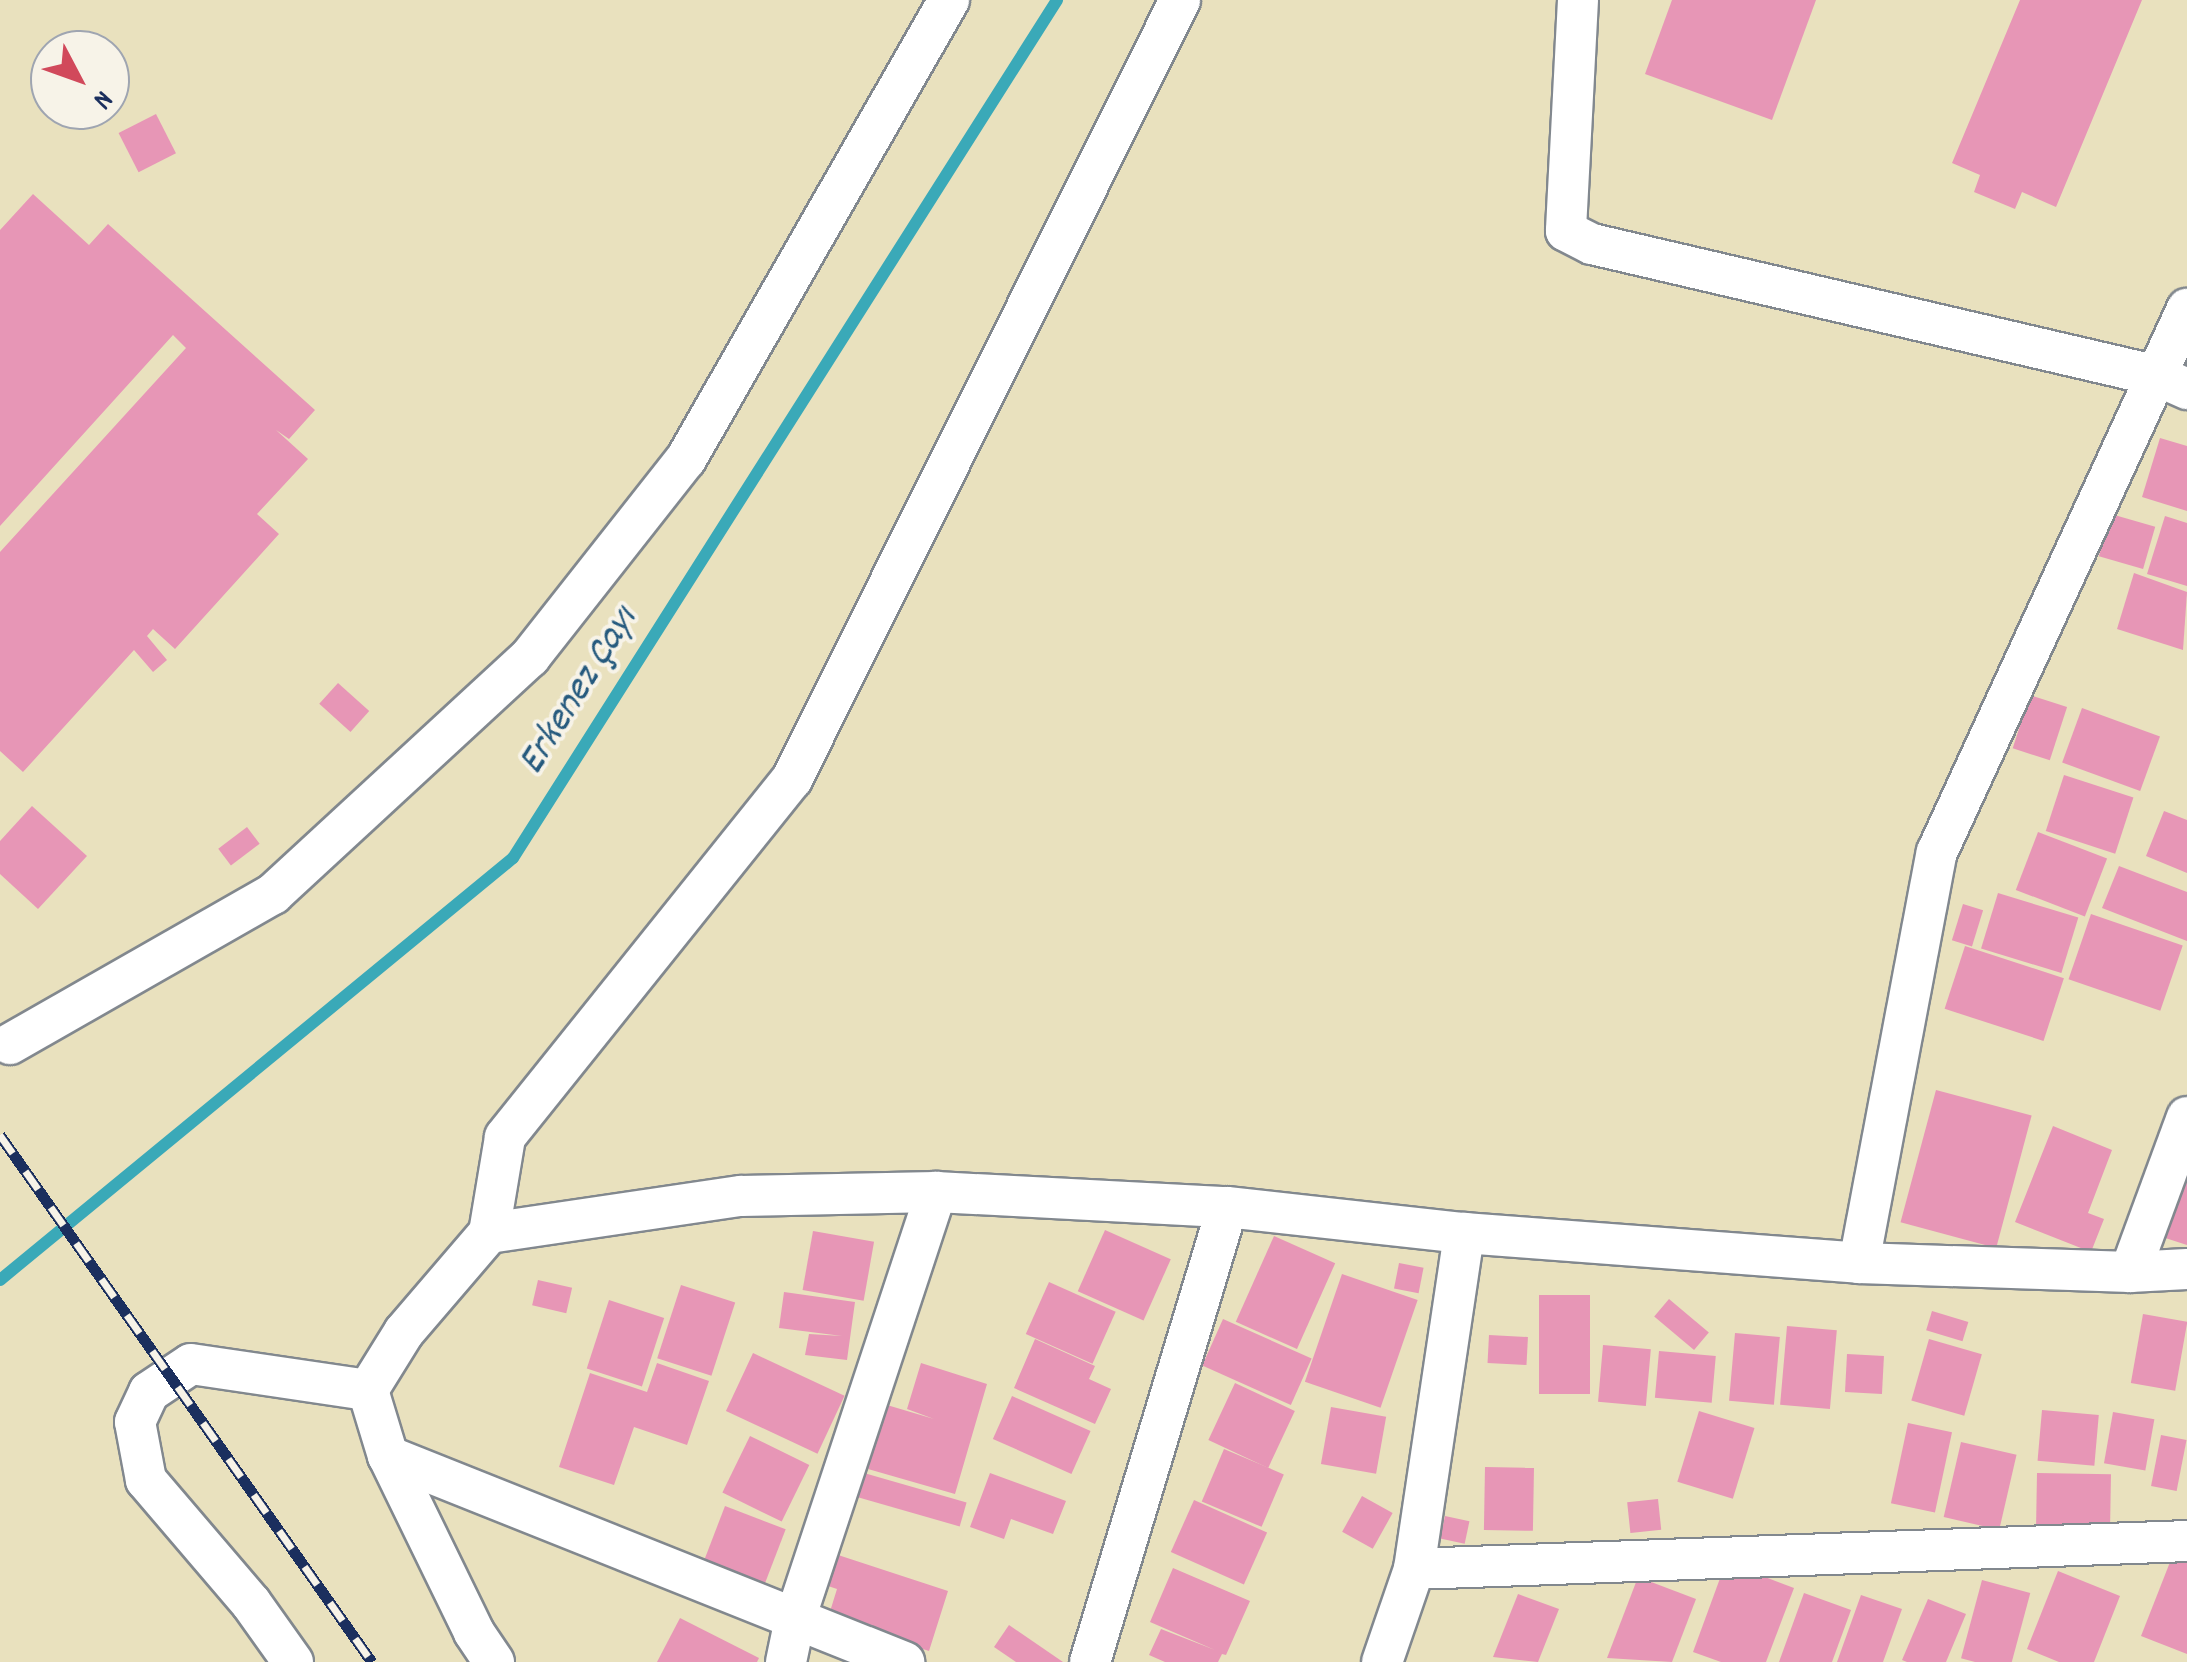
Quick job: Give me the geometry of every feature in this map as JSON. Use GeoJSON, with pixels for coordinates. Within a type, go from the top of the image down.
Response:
{"type":"FeatureCollection","features":[{"type":"Feature","properties":{"kind":"street"},"geometry":{"type":"LineString","coordinates":[[10,1044],[273,894],[530,657],[686,459],[948,0]]}},
{"type":"Feature","properties":{"kind":"street"},"geometry":{"type":"LineString","coordinates":[[494,1662],[474,1632],[388,1456],[368,1390],[404,1332],[489,1233],[505,1137],[792,779],[1180,0]]}},
{"type":"Feature","properties":{"kind":"street"},"geometry":{"type":"LineString","coordinates":[[1578,0],[1566,231],[1592,244],[2172,383]]}},
{"type":"Feature","properties":{"kind":"street"},"geometry":{"type":"LineString","coordinates":[[1860,1263],[1937,852],[2172,383],[2187,309]]}},
{"type":"Feature","properties":{"kind":"street"},"geometry":{"type":"LineString","coordinates":[[2130,1272],[2187,1118]]}},
{"type":"Feature","properties":{"kind":"street"},"geometry":{"type":"LineString","coordinates":[[489,1233],[742,1196],[936,1192],[1227,1206],[1464,1233],[1860,1263],[2130,1272],[2187,1269]]}},
{"type":"Feature","properties":{"kind":"street"},"geometry":{"type":"LineString","coordinates":[[786,1662],[795,1619],[936,1192]]}},
{"type":"Feature","properties":{"kind":"street"},"geometry":{"type":"LineString","coordinates":[[1090,1662],[1227,1206]]}},
{"type":"Feature","properties":{"kind":"street"},"geometry":{"type":"LineString","coordinates":[[1382,1662],[1414,1568],[1464,1233]]}},
{"type":"Feature","properties":{"kind":"street"},"geometry":{"type":"LineString","coordinates":[[293,1662],[251,1602],[146,1480],[135,1422],[149,1392],[191,1364],[368,1390]]}},
{"type":"Feature","properties":{"kind":"street"},"geometry":{"type":"LineString","coordinates":[[388,1456],[904,1662]]}},
{"type":"Feature","properties":{"kind":"street"},"geometry":{"type":"LineString","coordinates":[[1414,1568],[2187,1540]]}},
{"type":"Feature","properties":{"kind":"building"},"geometry":{"type":"Polygon","coordinates":[[[1672,0],[1816,0],[1772,120],[1645,74],[1672,0]]]}},
{"type":"Feature","properties":{"kind":"building"},"geometry":{"type":"Polygon","coordinates":[[[2020,0],[2142,0],[2056,207],[2022,192],[2015,209],[1974,192],[1980,175],[1952,163],[2020,0]]]}},
{"type":"Feature","properties":{"kind":"building"},"geometry":{"type":"Polygon","coordinates":[[[156,114],[176,153],[139,172],[119,133],[156,114]]]}},
{"type":"Feature","properties":{"kind":"building"},"geometry":{"type":"Polygon","coordinates":[[[33,194],[89,245],[108,224],[315,410],[289,439],[276,430],[308,459],[257,514],[279,534],[175,649],[153,629],[147,636],[167,660],[153,672],[134,650],[23,772],[0,751],[0,552],[186,348],[173,335],[0,526],[0,230],[33,194]]]}},
{"type":"Feature","properties":{"kind":"building"},"geometry":{"type":"Polygon","coordinates":[[[2160,438],[2187,446],[2187,511],[2142,497],[2160,438]]]}},
{"type":"Feature","properties":{"kind":"building"},"geometry":{"type":"Polygon","coordinates":[[[2111,514],[2155,527],[2143,569],[2099,556],[2111,514]]]}},
{"type":"Feature","properties":{"kind":"building"},"geometry":{"type":"Polygon","coordinates":[[[2165,516],[2187,523],[2187,586],[2147,574],[2165,516]]]}},
{"type":"Feature","properties":{"kind":"building"},"geometry":{"type":"Polygon","coordinates":[[[2134,573],[2187,592],[2183,650],[2117,629],[2134,573]]]}},
{"type":"Feature","properties":{"kind":"building"},"geometry":{"type":"Polygon","coordinates":[[[338,683],[369,711],[350,732],[319,704],[338,683]]]}},
{"type":"Feature","properties":{"kind":"building"},"geometry":{"type":"Polygon","coordinates":[[[2030,695],[2067,707],[2050,760],[2013,748],[2030,695]]]}},
{"type":"Feature","properties":{"kind":"building"},"geometry":{"type":"Polygon","coordinates":[[[2082,708],[2160,736],[2140,791],[2062,763],[2082,708]]]}},
{"type":"Feature","properties":{"kind":"building"},"geometry":{"type":"Polygon","coordinates":[[[2064,775],[2133,798],[2115,854],[2046,831],[2064,775]]]}},
{"type":"Feature","properties":{"kind":"building"},"geometry":{"type":"Polygon","coordinates":[[[32,806],[87,856],[38,909],[0,874],[0,841],[32,806]]]}},
{"type":"Feature","properties":{"kind":"building"},"geometry":{"type":"Polygon","coordinates":[[[2164,811],[2187,820],[2187,873],[2146,856],[2164,811]]]}},
{"type":"Feature","properties":{"kind":"building"},"geometry":{"type":"Polygon","coordinates":[[[247,827],[260,844],[231,865],[218,849],[247,827]]]}},
{"type":"Feature","properties":{"kind":"building"},"geometry":{"type":"Polygon","coordinates":[[[2038,832],[2107,859],[2085,916],[2016,890],[2038,832]]]}},
{"type":"Feature","properties":{"kind":"building"},"geometry":{"type":"Polygon","coordinates":[[[2119,866],[2187,892],[2187,941],[2102,908],[2119,866]]]}},
{"type":"Feature","properties":{"kind":"building"},"geometry":{"type":"Polygon","coordinates":[[[1998,893],[2078,918],[2061,973],[1981,948],[1998,893]]]}},
{"type":"Feature","properties":{"kind":"building"},"geometry":{"type":"Polygon","coordinates":[[[1963,904],[1983,910],[1972,946],[1952,940],[1963,904]]]}},
{"type":"Feature","properties":{"kind":"building"},"geometry":{"type":"Polygon","coordinates":[[[2091,914],[2183,946],[2160,1011],[2069,979],[2091,914]]]}},
{"type":"Feature","properties":{"kind":"building"},"geometry":{"type":"Polygon","coordinates":[[[1965,946],[2064,978],[2044,1041],[1945,1009],[1965,946]]]}},
{"type":"Feature","properties":{"kind":"building"},"geometry":{"type":"Polygon","coordinates":[[[1936,1090],[2032,1116],[1996,1248],[1901,1222],[1936,1090]]]}},
{"type":"Feature","properties":{"kind":"building"},"geometry":{"type":"Polygon","coordinates":[[[2053,1126],[2112,1150],[2088,1213],[2104,1219],[2091,1252],[2015,1222],[2053,1126]]]}},
{"type":"Feature","properties":{"kind":"building"},"geometry":{"type":"Polygon","coordinates":[[[2187,1160],[2187,1245],[2156,1235],[2187,1160]]]}},
{"type":"Feature","properties":{"kind":"building"},"geometry":{"type":"Polygon","coordinates":[[[1105,1230],[1171,1259],[1144,1320],[1078,1291],[1105,1230]]]}},
{"type":"Feature","properties":{"kind":"building"},"geometry":{"type":"Polygon","coordinates":[[[813,1231],[874,1242],[864,1301],[803,1290],[813,1231]]]}},
{"type":"Feature","properties":{"kind":"building"},"geometry":{"type":"Polygon","coordinates":[[[1274,1236],[1335,1263],[1297,1349],[1236,1322],[1274,1236]]]}},
{"type":"Feature","properties":{"kind":"building"},"geometry":{"type":"Polygon","coordinates":[[[1399,1263],[1424,1268],[1419,1293],[1394,1289],[1399,1263]]]}},
{"type":"Feature","properties":{"kind":"building"},"geometry":{"type":"Polygon","coordinates":[[[1342,1274],[1418,1300],[1381,1408],[1305,1382],[1342,1274]]]}},
{"type":"Feature","properties":{"kind":"building"},"geometry":{"type":"Polygon","coordinates":[[[538,1280],[572,1288],[566,1313],[532,1305],[538,1280]]]}},
{"type":"Feature","properties":{"kind":"building"},"geometry":{"type":"Polygon","coordinates":[[[1049,1282],[1116,1312],[1093,1364],[1026,1334],[1049,1282]]]}},
{"type":"Feature","properties":{"kind":"building"},"geometry":{"type":"Polygon","coordinates":[[[681,1285],[735,1303],[711,1376],[657,1358],[681,1285]]]}},
{"type":"Feature","properties":{"kind":"building"},"geometry":{"type":"Polygon","coordinates":[[[784,1292],[855,1302],[847,1360],[805,1355],[809,1334],[842,1336],[779,1328],[784,1292]]]}},
{"type":"Feature","properties":{"kind":"building"},"geometry":{"type":"Polygon","coordinates":[[[1539,1295],[1590,1295],[1590,1394],[1539,1394],[1539,1295]]]}},
{"type":"Feature","properties":{"kind":"building"},"geometry":{"type":"Polygon","coordinates":[[[1669,1299],[1709,1332],[1694,1350],[1654,1317],[1669,1299]]]}},
{"type":"Feature","properties":{"kind":"building"},"geometry":{"type":"Polygon","coordinates":[[[609,1300],[664,1318],[642,1386],[587,1368],[609,1300]]]}},
{"type":"Feature","properties":{"kind":"building"},"geometry":{"type":"Polygon","coordinates":[[[1932,1311],[1968,1322],[1962,1341],[1926,1330],[1932,1311]]]}},
{"type":"Feature","properties":{"kind":"building"},"geometry":{"type":"Polygon","coordinates":[[[2143,1314],[2187,1322],[2175,1391],[2131,1383],[2143,1314]]]}},
{"type":"Feature","properties":{"kind":"building"},"geometry":{"type":"Polygon","coordinates":[[[1223,1319],[1312,1358],[1291,1405],[1202,1366],[1223,1319]]]}},
{"type":"Feature","properties":{"kind":"building"},"geometry":{"type":"Polygon","coordinates":[[[1787,1326],[1837,1330],[1830,1409],[1780,1405],[1787,1326]]]}},
{"type":"Feature","properties":{"kind":"building"},"geometry":{"type":"Polygon","coordinates":[[[1735,1333],[1780,1337],[1774,1405],[1729,1401],[1735,1333]]]}},
{"type":"Feature","properties":{"kind":"building"},"geometry":{"type":"Polygon","coordinates":[[[1489,1335],[1528,1337],[1526,1365],[1488,1363],[1489,1335]]]}},
{"type":"Feature","properties":{"kind":"building"},"geometry":{"type":"Polygon","coordinates":[[[1035,1339],[1095,1366],[1089,1379],[1111,1389],[1095,1424],[1014,1388],[1035,1339]]]}},
{"type":"Feature","properties":{"kind":"building"},"geometry":{"type":"Polygon","coordinates":[[[1929,1339],[1982,1354],[1964,1416],[1911,1401],[1929,1339]]]}},
{"type":"Feature","properties":{"kind":"building"},"geometry":{"type":"Polygon","coordinates":[[[1603,1345],[1651,1349],[1646,1406],[1598,1402],[1603,1345]]]}},
{"type":"Feature","properties":{"kind":"building"},"geometry":{"type":"Polygon","coordinates":[[[1659,1351],[1716,1356],[1712,1403],[1655,1398],[1659,1351]]]}},
{"type":"Feature","properties":{"kind":"building"},"geometry":{"type":"Polygon","coordinates":[[[753,1353],[845,1396],[817,1454],[726,1411],[753,1353]]]}},
{"type":"Feature","properties":{"kind":"building"},"geometry":{"type":"Polygon","coordinates":[[[1847,1354],[1884,1356],[1882,1394],[1845,1392],[1847,1354]]]}},
{"type":"Feature","properties":{"kind":"building"},"geometry":{"type":"Polygon","coordinates":[[[657,1363],[709,1381],[687,1445],[634,1427],[614,1485],[559,1467],[590,1373],[647,1392],[657,1363]]]}},
{"type":"Feature","properties":{"kind":"building"},"geometry":{"type":"Polygon","coordinates":[[[921,1363],[987,1384],[955,1494],[868,1469],[887,1405],[934,1419],[907,1409],[921,1363]]]}},
{"type":"Feature","properties":{"kind":"building"},"geometry":{"type":"Polygon","coordinates":[[[1235,1383],[1295,1411],[1268,1468],[1208,1440],[1235,1383]]]}},
{"type":"Feature","properties":{"kind":"building"},"geometry":{"type":"Polygon","coordinates":[[[1012,1396],[1091,1431],[1071,1474],[993,1439],[1012,1396]]]}},
{"type":"Feature","properties":{"kind":"building"},"geometry":{"type":"Polygon","coordinates":[[[1331,1407],[1386,1417],[1376,1474],[1321,1464],[1331,1407]]]}},
{"type":"Feature","properties":{"kind":"building"},"geometry":{"type":"Polygon","coordinates":[[[2042,1410],[2099,1415],[2094,1466],[2038,1461],[2042,1410]]]}},
{"type":"Feature","properties":{"kind":"building"},"geometry":{"type":"Polygon","coordinates":[[[1699,1411],[1754,1428],[1733,1499],[1677,1482],[1699,1411]]]}},
{"type":"Feature","properties":{"kind":"building"},"geometry":{"type":"Polygon","coordinates":[[[2113,1412],[2154,1419],[2145,1471],[2104,1463],[2113,1412]]]}},
{"type":"Feature","properties":{"kind":"building"},"geometry":{"type":"Polygon","coordinates":[[[1908,1423],[1952,1432],[1935,1513],[1891,1503],[1908,1423]]]}},
{"type":"Feature","properties":{"kind":"building"},"geometry":{"type":"Polygon","coordinates":[[[2161,1435],[2187,1440],[2177,1491],[2151,1486],[2161,1435]]]}},
{"type":"Feature","properties":{"kind":"building"},"geometry":{"type":"Polygon","coordinates":[[[750,1436],[809,1465],[782,1522],[722,1493],[750,1436]]]}},
{"type":"Feature","properties":{"kind":"building"},"geometry":{"type":"Polygon","coordinates":[[[1961,1442],[2017,1455],[1999,1530],[1944,1517],[1961,1442]]]}},
{"type":"Feature","properties":{"kind":"building"},"geometry":{"type":"Polygon","coordinates":[[[1224,1449],[1284,1474],[1262,1527],[1202,1501],[1224,1449]]]}},
{"type":"Feature","properties":{"kind":"building"},"geometry":{"type":"Polygon","coordinates":[[[1485,1467],[1534,1468],[1533,1531],[1484,1530],[1485,1467]]]}},
{"type":"Feature","properties":{"kind":"building"},"geometry":{"type":"Polygon","coordinates":[[[857,1471],[967,1502],[960,1526],[850,1495],[857,1471]]]}},
{"type":"Feature","properties":{"kind":"building"},"geometry":{"type":"Polygon","coordinates":[[[990,1473],[1066,1501],[1053,1534],[1011,1519],[1004,1539],[970,1527],[990,1473]]]}},
{"type":"Feature","properties":{"kind":"building"},"geometry":{"type":"Polygon","coordinates":[[[2037,1473],[2111,1474],[2110,1527],[2036,1526],[2037,1473]]]}},
{"type":"Feature","properties":{"kind":"building"},"geometry":{"type":"Polygon","coordinates":[[[1362,1496],[1393,1513],[1373,1549],[1342,1532],[1362,1496]]]}},
{"type":"Feature","properties":{"kind":"building"},"geometry":{"type":"Polygon","coordinates":[[[1658,1499],[1661,1530],[1630,1533],[1627,1502],[1658,1499]]]}},
{"type":"Feature","properties":{"kind":"building"},"geometry":{"type":"Polygon","coordinates":[[[1194,1500],[1267,1533],[1244,1585],[1171,1552],[1194,1500]]]}},
{"type":"Feature","properties":{"kind":"building"},"geometry":{"type":"Polygon","coordinates":[[[725,1506],[786,1529],[760,1597],[699,1574],[725,1506]]]}},
{"type":"Feature","properties":{"kind":"building"},"geometry":{"type":"Polygon","coordinates":[[[1445,1516],[1469,1521],[1465,1544],[1440,1538],[1445,1516]]]}},
{"type":"Feature","properties":{"kind":"building"},"geometry":{"type":"Polygon","coordinates":[[[832,1553],[948,1591],[929,1651],[828,1618],[837,1589],[822,1584],[832,1553]]]}},
{"type":"Feature","properties":{"kind":"building"},"geometry":{"type":"Polygon","coordinates":[[[2172,1557],[2187,1563],[2187,1654],[2141,1636],[2172,1557]]]}},
{"type":"Feature","properties":{"kind":"building"},"geometry":{"type":"Polygon","coordinates":[[[1726,1562],[1794,1588],[1766,1662],[1721,1662],[1693,1652],[1726,1562]]]}},
{"type":"Feature","properties":{"kind":"building"},"geometry":{"type":"Polygon","coordinates":[[[1173,1568],[1250,1601],[1226,1655],[1222,1654],[1218,1662],[1165,1662],[1149,1655],[1161,1629],[1215,1650],[1150,1622],[1173,1568]]]}},
{"type":"Feature","properties":{"kind":"building"},"geometry":{"type":"Polygon","coordinates":[[[2058,1571],[2120,1596],[2094,1662],[2059,1662],[2027,1649],[2058,1571]]]}},
{"type":"Feature","properties":{"kind":"building"},"geometry":{"type":"Polygon","coordinates":[[[1638,1577],[1696,1599],[1672,1662],[1607,1658],[1638,1577]]]}},
{"type":"Feature","properties":{"kind":"building"},"geometry":{"type":"Polygon","coordinates":[[[1982,1580],[2030,1593],[2012,1662],[1961,1658],[1982,1580]]]}},
{"type":"Feature","properties":{"kind":"building"},"geometry":{"type":"Polygon","coordinates":[[[1804,1593],[1851,1610],[1832,1662],[1779,1662],[1804,1593]]]}},
{"type":"Feature","properties":{"kind":"building"},"geometry":{"type":"Polygon","coordinates":[[[1518,1594],[1559,1609],[1538,1662],[1493,1657],[1518,1594]]]}},
{"type":"Feature","properties":{"kind":"building"},"geometry":{"type":"Polygon","coordinates":[[[1861,1595],[1902,1609],[1883,1662],[1837,1662],[1861,1595]]]}},
{"type":"Feature","properties":{"kind":"building"},"geometry":{"type":"Polygon","coordinates":[[[1928,1599],[1966,1614],[1946,1662],[1907,1662],[1902,1660],[1928,1599]]]}},
{"type":"Feature","properties":{"kind":"building"},"geometry":{"type":"Polygon","coordinates":[[[680,1618],[759,1658],[757,1662],[657,1662],[680,1618]]]}},
{"type":"Feature","properties":{"kind":"building"},"geometry":{"type":"Polygon","coordinates":[[[1009,1625],[1063,1662],[1016,1662],[994,1647],[1009,1625]]]}},
{"type":"Feature","properties":{"kind":"waterway","name":"Erkenez Çayı"},"geometry":{"type":"LineString","coordinates":[[0,1280],[513,858],[1057,0]]}},
{"type":"Feature","properties":{"kind":"railway"},"geometry":{"type":"LineString","coordinates":[[0,1135],[372,1662]]}}]}
